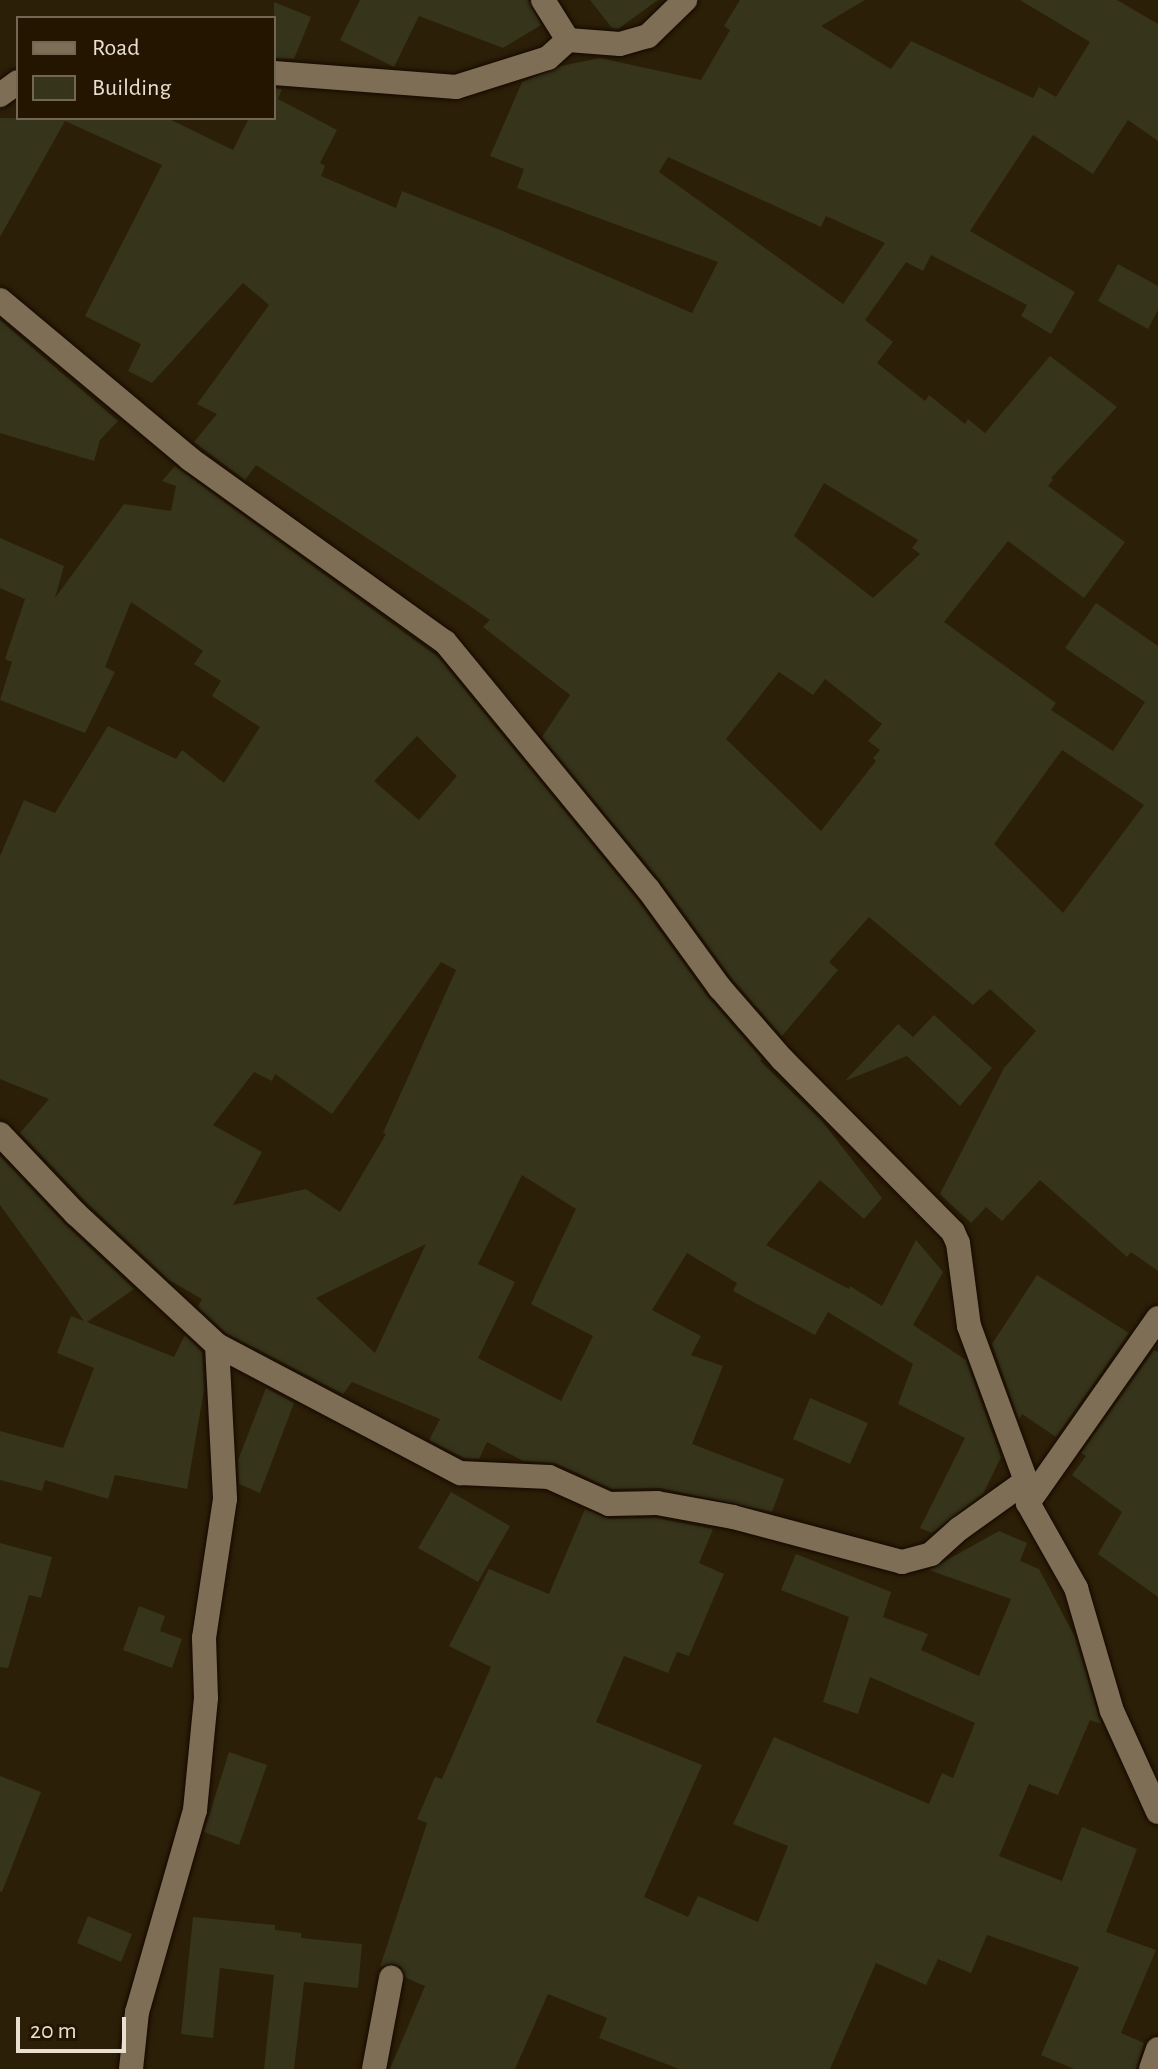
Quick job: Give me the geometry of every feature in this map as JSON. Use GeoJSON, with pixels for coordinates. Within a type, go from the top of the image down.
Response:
{"type":"FeatureCollection","features":[{"type":"Feature","properties":{"kind":"street"},"geometry":{"type":"LineString","coordinates":[[543,0],[568,40]]}},
{"type":"Feature","properties":{"kind":"street"},"geometry":{"type":"LineString","coordinates":[[276,73],[456,87],[548,58],[568,40],[620,44],[648,36],[685,0]]}},
{"type":"Feature","properties":{"kind":"street"},"geometry":{"type":"LineString","coordinates":[[0,300],[190,459],[445,642],[629,865],[720,988],[782,1059],[953,1232],[958,1243],[969,1326],[1027,1492],[1076,1588],[1112,1711],[1158,1812]]}},
{"type":"Feature","properties":{"kind":"street"},"geometry":{"type":"LineString","coordinates":[[0,1134],[76,1214],[217,1345],[460,1473],[549,1477],[609,1504],[657,1503],[733,1517],[902,1562],[931,1554],[959,1529],[1027,1492],[1158,1318]]}},
{"type":"Feature","properties":{"kind":"street"},"geometry":{"type":"LineString","coordinates":[[131,2069],[137,2012],[195,1810],[206,1698],[204,1638],[225,1499],[217,1345]]}},
{"type":"Feature","properties":{"kind":"street"},"geometry":{"type":"LineString","coordinates":[[374,2069],[391,1978]]}},
{"type":"Feature","properties":{"kind":"street"},"geometry":{"type":"LineString","coordinates":[[1151,2069],[1158,2049]]}},
{"type":"Feature","properties":{"kind":"building"},"geometry":{"type":"Polygon","coordinates":[[[360,0],[528,0],[541,25],[503,48],[419,16],[394,67],[340,40],[360,0]]]}},
{"type":"Feature","properties":{"kind":"building"},"geometry":{"type":"Polygon","coordinates":[[[590,0],[658,0],[618,29],[612,28],[590,0]]]}},
{"type":"Feature","properties":{"kind":"building"},"geometry":{"type":"Polygon","coordinates":[[[740,0],[865,0],[821,26],[891,69],[911,41],[1033,98],[1039,87],[1056,97],[1090,42],[1020,0],[1117,0],[1158,24],[1158,141],[1128,120],[1093,174],[1033,135],[970,231],[1075,292],[1051,334],[1021,316],[1027,305],[931,255],[923,271],[906,262],[865,320],[893,342],[877,363],[925,401],[929,395],[965,424],[968,419],[985,433],[1050,356],[1117,407],[1051,478],[1053,480],[1048,486],[1125,542],[1084,598],[1008,541],[944,622],[1056,703],[1051,710],[1113,751],[1145,702],[1065,648],[1096,603],[1158,646],[1158,1271],[1131,1252],[1127,1257],[1040,1180],[1002,1221],[986,1207],[971,1223],[940,1194],[1004,1068],[1036,1031],[990,989],[973,1005],[869,917],[829,962],[838,970],[782,1036],[732,979],[660,880],[542,737],[570,695],[483,627],[490,620],[458,598],[256,465],[245,480],[194,442],[217,414],[197,404],[269,305],[243,283],[152,383],[128,371],[141,344],[85,316],[162,165],[65,121],[0,237],[0,118],[171,120],[233,150],[248,120],[276,120],[276,88],[282,89],[278,99],[337,130],[320,163],[325,166],[321,176],[396,208],[402,191],[692,313],[718,262],[517,188],[524,169],[490,156],[522,82],[561,66],[600,58],[701,80],[730,30],[724,26],[740,0]],[[668,157],[659,172],[843,304],[885,243],[826,216],[821,227],[668,157]],[[824,483],[794,536],[873,598],[920,554],[912,548],[918,540],[824,483]],[[779,672],[726,739],[821,831],[876,761],[873,758],[880,750],[868,741],[882,724],[825,679],[813,695],[779,672]],[[1062,750],[994,844],[1063,913],[1144,805],[1062,750]]]}},
{"type":"Feature","properties":{"kind":"building"},"geometry":{"type":"Polygon","coordinates":[[[274,2],[311,17],[294,59],[276,58],[274,2]]]}},
{"type":"Feature","properties":{"kind":"building"},"geometry":{"type":"Polygon","coordinates":[[[1118,264],[1158,286],[1158,310],[1148,329],[1098,301],[1118,264]]]}},
{"type":"Feature","properties":{"kind":"building"},"geometry":{"type":"Polygon","coordinates":[[[0,320],[118,421],[100,440],[94,461],[0,433],[0,320]]]}},
{"type":"Feature","properties":{"kind":"building"},"geometry":{"type":"Polygon","coordinates":[[[175,466],[438,657],[636,898],[708,997],[762,1059],[760,1061],[822,1121],[882,1198],[864,1219],[820,1180],[766,1245],[849,1289],[850,1286],[882,1306],[916,1240],[943,1272],[913,1325],[966,1360],[1001,1457],[983,1494],[932,1533],[920,1528],[965,1438],[898,1404],[913,1364],[828,1312],[815,1335],[733,1291],[737,1283],[687,1253],[652,1310],[701,1336],[691,1355],[723,1366],[692,1444],[784,1479],[772,1512],[660,1488],[612,1489],[555,1463],[523,1461],[487,1442],[479,1459],[464,1458],[429,1440],[440,1419],[352,1382],[343,1394],[226,1333],[198,1307],[202,1299],[169,1280],[87,1203],[20,1133],[49,1099],[0,1079],[0,856],[24,800],[55,813],[108,726],[176,759],[182,750],[224,783],[260,727],[212,696],[221,681],[194,664],[203,651],[131,602],[105,667],[115,672],[85,733],[0,700],[12,662],[5,659],[25,599],[0,588],[0,538],[64,566],[55,598],[124,504],[171,511],[176,486],[162,481],[175,466]],[[417,736],[374,781],[419,820],[457,776],[417,736]],[[441,962],[332,1114],[275,1074],[272,1081],[254,1072],[213,1125],[262,1152],[233,1205],[306,1189],[340,1212],[386,1134],[383,1133],[456,970],[441,962]],[[522,1175],[478,1264],[515,1282],[478,1358],[561,1401],[593,1336],[531,1304],[576,1209],[522,1175]],[[426,1244],[316,1298],[375,1353],[426,1244]]]}},
{"type":"Feature","properties":{"kind":"building"},"geometry":{"type":"Polygon","coordinates":[[[934,1015],[992,1068],[960,1106],[907,1056],[845,1081],[898,1024],[913,1037],[934,1015]]]}},
{"type":"Feature","properties":{"kind":"building"},"geometry":{"type":"Polygon","coordinates":[[[0,1156],[65,1224],[134,1289],[87,1322],[174,1357],[185,1335],[202,1352],[204,1390],[187,1489],[115,1475],[108,1499],[45,1480],[42,1491],[0,1480],[0,1431],[63,1448],[94,1368],[57,1353],[71,1316],[84,1321],[0,1205],[0,1156]]]}},
{"type":"Feature","properties":{"kind":"building"},"geometry":{"type":"Polygon","coordinates":[[[1037,1275],[1129,1333],[1056,1437],[1022,1414],[1019,1420],[992,1344],[1037,1275]]]}},
{"type":"Feature","properties":{"kind":"building"},"geometry":{"type":"Polygon","coordinates":[[[1154,1350],[1158,1352],[1158,1597],[1098,1554],[1122,1512],[1072,1475],[1086,1456],[1081,1453],[1154,1350]]]}},
{"type":"Feature","properties":{"kind":"building"},"geometry":{"type":"Polygon","coordinates":[[[266,1388],[294,1403],[260,1493],[239,1484],[238,1460],[266,1388]]]}},
{"type":"Feature","properties":{"kind":"building"},"geometry":{"type":"Polygon","coordinates":[[[810,1398],[868,1423],[850,1464],[793,1439],[810,1398]]]}},
{"type":"Feature","properties":{"kind":"building"},"geometry":{"type":"Polygon","coordinates":[[[451,1492],[510,1526],[478,1582],[418,1548],[451,1492]]]}},
{"type":"Feature","properties":{"kind":"building"},"geometry":{"type":"Polygon","coordinates":[[[585,1509],[609,1519],[656,1518],[713,1529],[699,1563],[724,1574],[689,1656],[677,1652],[668,1673],[624,1656],[596,1722],[702,1765],[644,1897],[688,1917],[698,1896],[758,1922],[788,1846],[733,1824],[774,1737],[929,1804],[942,1773],[953,1778],[975,1723],[870,1677],[858,1714],[823,1702],[849,1617],[781,1590],[796,1554],[891,1592],[883,1617],[928,1634],[921,1650],[979,1676],[1011,1599],[929,1570],[999,1531],[1027,1543],[1020,1561],[1039,1569],[1075,1637],[1101,1724],[1090,1720],[1058,1795],[1029,1784],[999,1856],[1062,1881],[1082,1827],[1137,1849],[1106,1932],[1156,1950],[1121,2033],[1144,2043],[1136,2069],[1074,2069],[1041,2055],[1079,1967],[987,1935],[971,1973],[938,1959],[926,1985],[876,1963],[830,2069],[679,2069],[599,2038],[607,2018],[548,1994],[515,2069],[390,2069],[425,1986],[406,1978],[401,1967],[394,1964],[380,1967],[427,1823],[417,1819],[435,1777],[442,1779],[491,1667],[449,1646],[489,1569],[549,1594],[585,1509]]]}},
{"type":"Feature","properties":{"kind":"building"},"geometry":{"type":"Polygon","coordinates":[[[0,1543],[52,1557],[41,1598],[29,1595],[8,1668],[0,1667],[0,1543]]]}},
{"type":"Feature","properties":{"kind":"building"},"geometry":{"type":"Polygon","coordinates":[[[139,1606],[165,1616],[160,1631],[182,1639],[172,1668],[123,1650],[139,1606]]]}},
{"type":"Feature","properties":{"kind":"building"},"geometry":{"type":"Polygon","coordinates":[[[229,1752],[267,1765],[239,1845],[204,1832],[229,1752]]]}},
{"type":"Feature","properties":{"kind":"building"},"geometry":{"type":"Polygon","coordinates":[[[0,1776],[41,1792],[2,1892],[0,1891],[0,1776]]]}},
{"type":"Feature","properties":{"kind":"building"},"geometry":{"type":"Polygon","coordinates":[[[88,1916],[132,1934],[121,1962],[77,1943],[88,1916]]]}},
{"type":"Feature","properties":{"kind":"building"},"geometry":{"type":"Polygon","coordinates":[[[193,1917],[275,1925],[275,1930],[301,1933],[301,1938],[362,1944],[358,1988],[304,1982],[294,2069],[264,2069],[274,1975],[220,1968],[213,2038],[181,2034],[193,1917]]]}}]}
